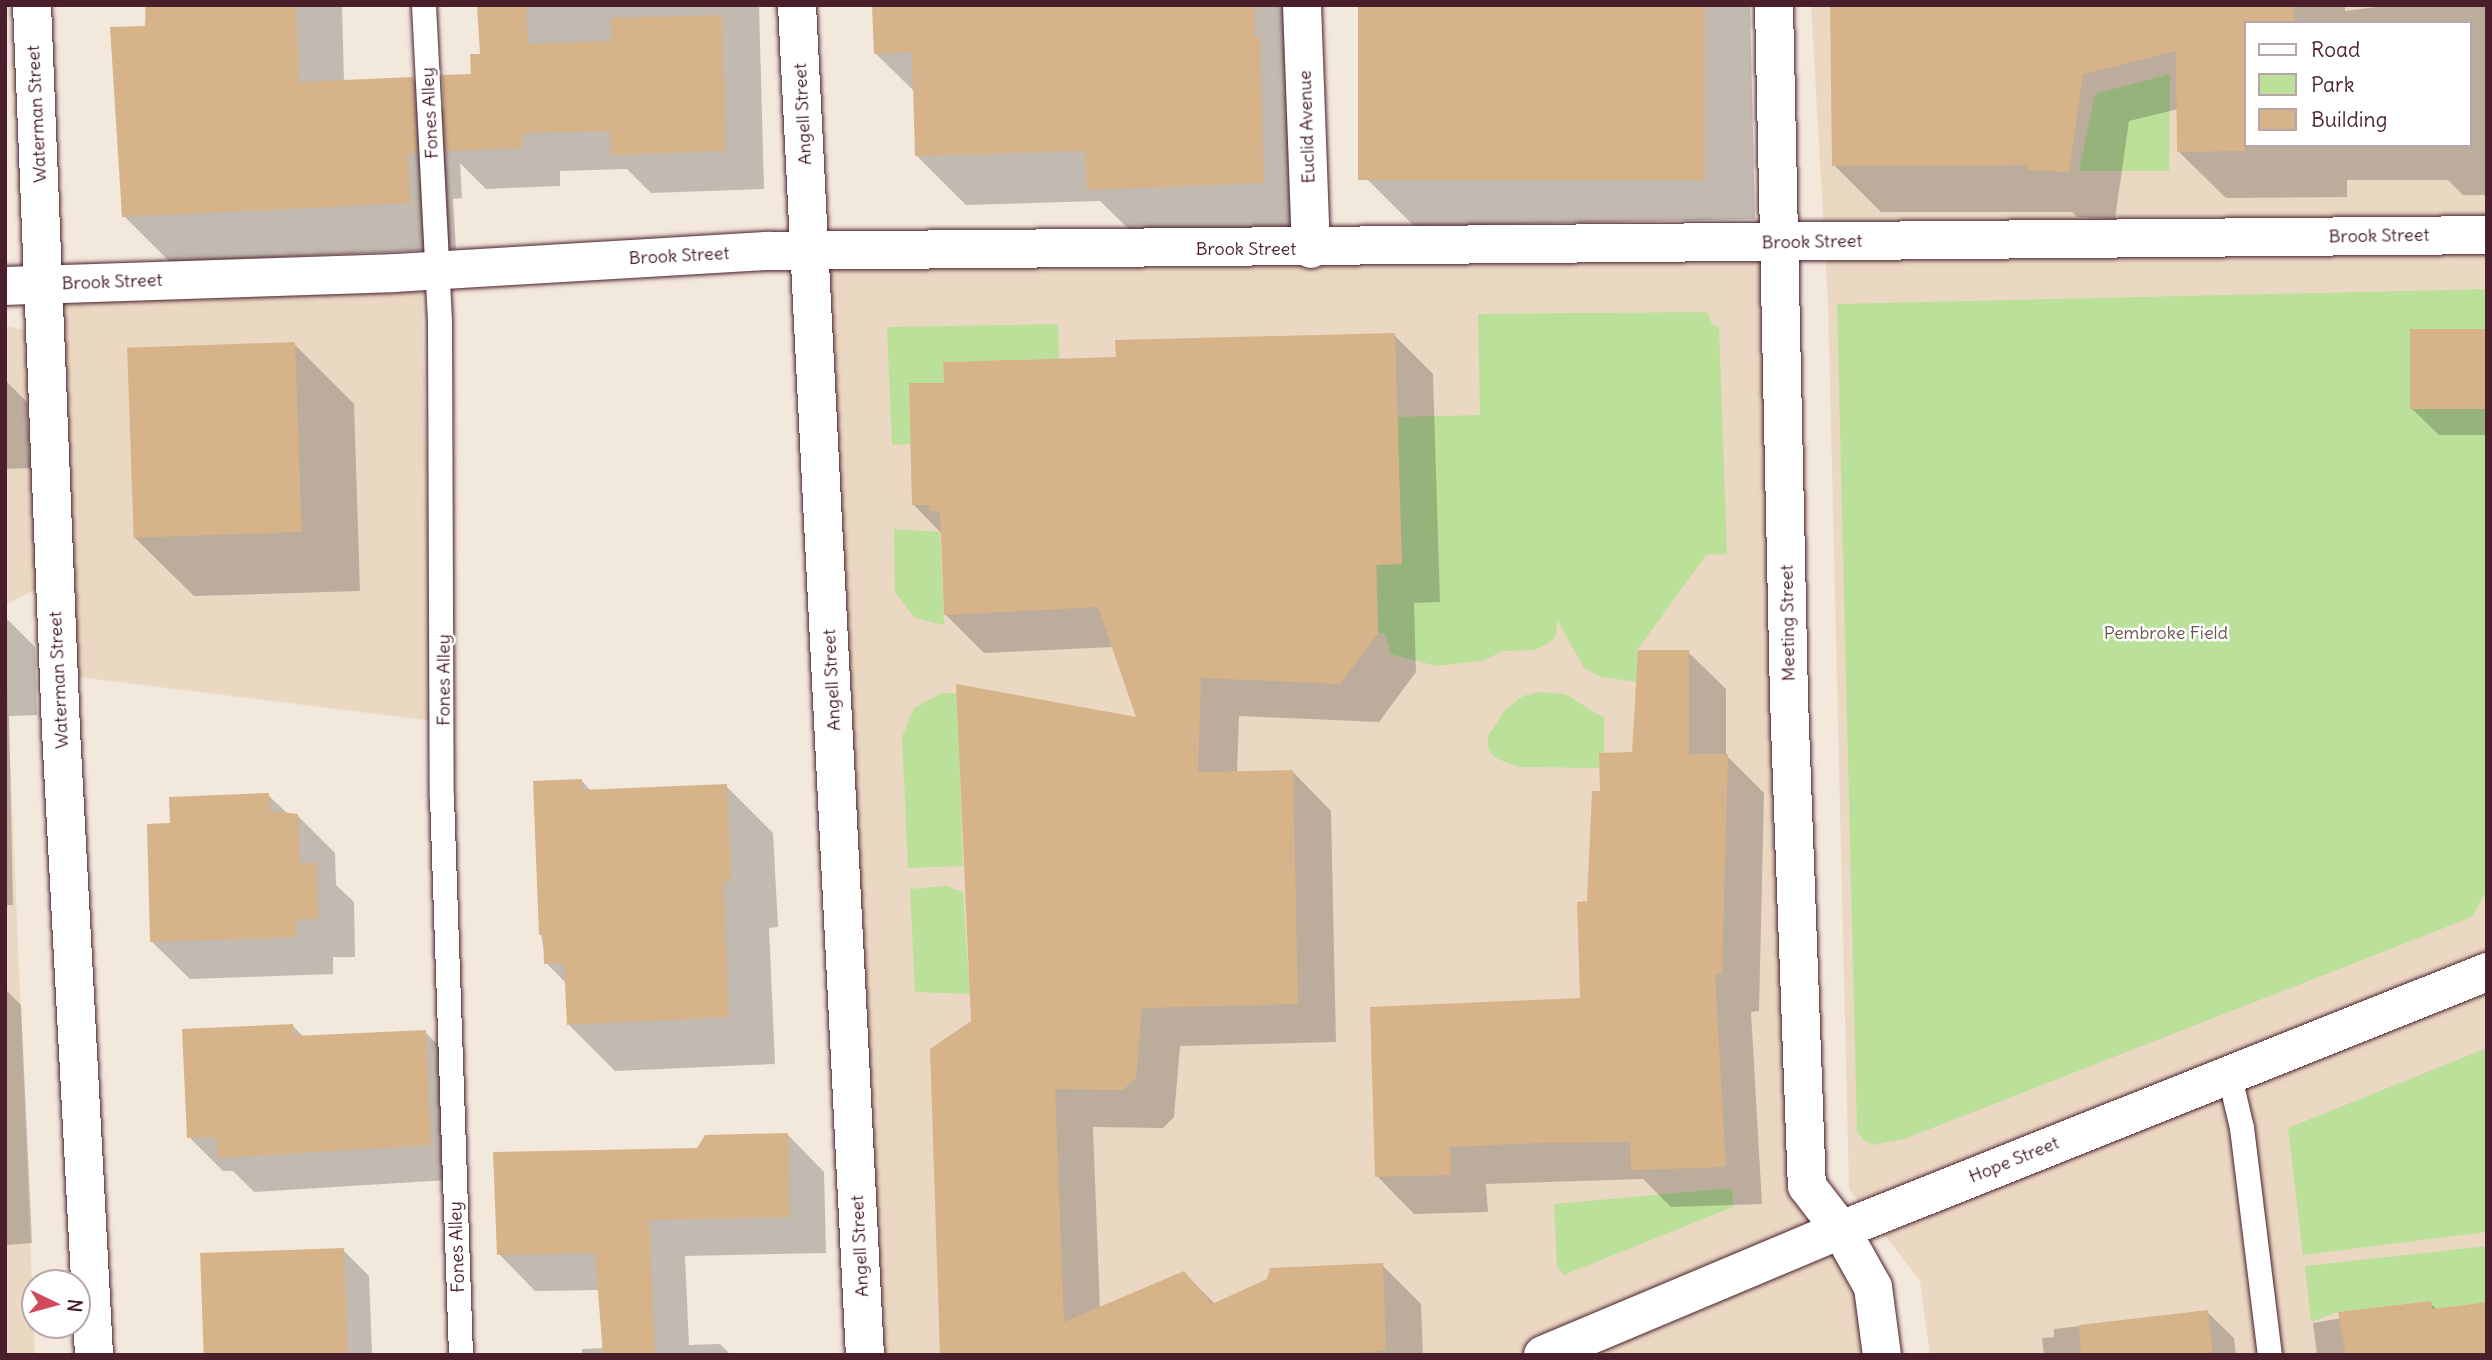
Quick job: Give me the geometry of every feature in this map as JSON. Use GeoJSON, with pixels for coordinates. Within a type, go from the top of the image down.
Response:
{"type":"FeatureCollection","features":[{"type":"Feature","properties":{"kind":"street","name":"Waterman Street"},"geometry":{"type":"LineString","coordinates":[[32,5],[59,673],[94,1355]]}},
{"type":"Feature","properties":{"kind":"street","name":"Angell Street"},"geometry":{"type":"LineString","coordinates":[[797,5],[865,1355]]}},
{"type":"Feature","properties":{"kind":"street","name":"Euclid Avenue"},"geometry":{"type":"LineString","coordinates":[[1302,5],[1311,249]]}},
{"type":"Feature","properties":{"kind":"street","name":"Meeting Street"},"geometry":{"type":"LineString","coordinates":[[1774,5],[1778,243],[1807,1186],[1841,1230],[1873,1287],[1882,1355]]}},
{"type":"Feature","properties":{"kind":"street","name":"Brook Street"},"geometry":{"type":"LineString","coordinates":[[5,286],[436,270],[810,251],[1311,249],[2487,235]]}},
{"type":"Feature","properties":{"kind":"street","name":"Hope Street"},"geometry":{"type":"LineString","coordinates":[[1543,1355],[1841,1230],[2487,972]]}},
{"type":"Feature","properties":{"kind":"lane","name":"Fones Alley"},"geometry":{"type":"LineString","coordinates":[[424,5],[436,270],[444,656],[442,797],[461,1355]]}},
{"type":"Feature","properties":{"kind":"lane"},"geometry":{"type":"LineString","coordinates":[[2229,1073],[2242,1128],[2270,1355]]}},
{"type":"Feature","properties":{"kind":"shaded area"},"geometry":{"type":"Polygon","coordinates":[[[1811,5],[2487,5],[2487,1355],[1930,1355],[1920,1281],[1849,1189],[1828,301],[1811,5]]]}},
{"type":"Feature","properties":{"kind":"shaded area"},"geometry":{"type":"Polygon","coordinates":[[[1778,243],[1807,1186],[1882,1355],[865,1355],[810,251],[1778,243]]]}},
{"type":"Feature","properties":{"kind":"shaded area"},"geometry":{"type":"Polygon","coordinates":[[[421,266],[433,721],[62,675],[55,579],[5,605],[5,326],[49,334],[51,290],[421,266]]]}},
{"type":"Feature","properties":{"kind":"shaded area"},"geometry":{"type":"Polygon","coordinates":[[[5,630],[31,1269],[21,1269],[21,1339],[34,1339],[35,1355],[5,1355],[5,630]]]}},
{"type":"Feature","properties":{"kind":"green space"},"geometry":{"type":"Polygon","coordinates":[[[2170,74],[2169,171],[2079,171],[2095,94],[2170,74]]]}},
{"type":"Feature","properties":{"kind":"green space","name":"Pembroke Field"},"geometry":{"type":"Polygon","coordinates":[[[2487,289],[2487,891],[2472,917],[1904,1139],[1873,1145],[1864,1140],[1857,1132],[1837,304],[2487,289]]]}},
{"type":"Feature","properties":{"kind":"green space"},"geometry":{"type":"Polygon","coordinates":[[[1707,312],[1712,324],[1719,327],[1727,554],[1706,555],[1638,649],[1637,682],[1601,677],[1584,668],[1557,620],[1556,636],[1549,643],[1535,650],[1503,651],[1482,661],[1436,666],[1391,654],[1385,633],[1378,633],[1377,565],[1402,564],[1397,417],[1480,415],[1478,314],[1707,312]]]}},
{"type":"Feature","properties":{"kind":"green space"},"geometry":{"type":"Polygon","coordinates":[[[1058,324],[1059,359],[943,362],[944,383],[909,384],[911,444],[892,445],[887,327],[1058,324]]]}},
{"type":"Feature","properties":{"kind":"green space"},"geometry":{"type":"Polygon","coordinates":[[[894,529],[940,532],[944,625],[915,618],[895,592],[894,529]]]}},
{"type":"Feature","properties":{"kind":"green space"},"geometry":{"type":"Polygon","coordinates":[[[1540,692],[1565,694],[1604,718],[1604,753],[1599,753],[1599,768],[1519,767],[1495,758],[1488,749],[1488,736],[1505,710],[1523,696],[1540,692]]]}},
{"type":"Feature","properties":{"kind":"green space"},"geometry":{"type":"Polygon","coordinates":[[[942,693],[957,693],[963,866],[908,868],[902,737],[914,708],[942,693]]]}},
{"type":"Feature","properties":{"kind":"green space"},"geometry":{"type":"Polygon","coordinates":[[[947,886],[963,892],[970,994],[915,992],[910,889],[947,886]]]}},
{"type":"Feature","properties":{"kind":"green space"},"geometry":{"type":"Polygon","coordinates":[[[2487,1048],[2487,1232],[2303,1255],[2288,1128],[2487,1048]]]}},
{"type":"Feature","properties":{"kind":"green space"},"geometry":{"type":"Polygon","coordinates":[[[1732,1188],[1733,1207],[1564,1275],[1557,1267],[1554,1204],[1732,1188]]]}},
{"type":"Feature","properties":{"kind":"green space"},"geometry":{"type":"Polygon","coordinates":[[[2487,1246],[2487,1302],[2432,1309],[2430,1301],[2338,1312],[2311,1322],[2305,1266],[2487,1246]]]}},
{"type":"Feature","properties":{"kind":"building"},"geometry":{"type":"Polygon","coordinates":[[[145,5],[296,5],[299,82],[413,77],[417,153],[408,153],[410,203],[122,217],[110,27],[146,26],[145,5]]]}},
{"type":"Feature","properties":{"kind":"building"},"geometry":{"type":"Polygon","coordinates":[[[477,5],[526,5],[528,44],[612,41],[611,18],[722,15],[726,151],[611,155],[610,131],[522,133],[523,148],[446,151],[442,75],[471,74],[470,54],[480,54],[477,5]]]}},
{"type":"Feature","properties":{"kind":"building"},"geometry":{"type":"Polygon","coordinates":[[[872,5],[1254,5],[1255,36],[1260,36],[1264,183],[1087,190],[1085,151],[915,156],[912,52],[874,54],[872,5]]]}},
{"type":"Feature","properties":{"kind":"building"},"geometry":{"type":"Polygon","coordinates":[[[1358,5],[1705,5],[1705,180],[1358,180],[1358,5]]]}},
{"type":"Feature","properties":{"kind":"building"},"geometry":{"type":"Polygon","coordinates":[[[1830,5],[2293,5],[2295,21],[2244,21],[2245,151],[2177,152],[2176,51],[2083,74],[2069,172],[2028,170],[2028,165],[1832,166],[1830,5]]]}},
{"type":"Feature","properties":{"kind":"building"},"geometry":{"type":"Polygon","coordinates":[[[2410,329],[2487,329],[2487,409],[2410,409],[2410,329]]]}},
{"type":"Feature","properties":{"kind":"building"},"geometry":{"type":"Polygon","coordinates":[[[1395,333],[1402,564],[1376,565],[1378,633],[1340,684],[1201,678],[1198,772],[1293,770],[1298,1004],[1142,1008],[1136,1078],[1123,1090],[1055,1089],[1064,1322],[1184,1271],[1212,1304],[1267,1279],[1270,1268],[1383,1263],[1386,1350],[1341,1355],[940,1355],[930,1049],[971,1021],[956,684],[1136,717],[1098,607],[944,615],[940,511],[930,511],[929,505],[912,505],[909,383],[944,383],[943,362],[1116,357],[1115,340],[1395,333]]]}},
{"type":"Feature","properties":{"kind":"building"},"geometry":{"type":"Polygon","coordinates":[[[295,342],[302,532],[134,538],[127,348],[295,342]]]}},
{"type":"Feature","properties":{"kind":"building"},"geometry":{"type":"Polygon","coordinates":[[[1638,650],[1689,650],[1689,754],[1728,754],[1722,974],[1715,975],[1726,1167],[1631,1170],[1630,1142],[1540,1143],[1450,1147],[1451,1175],[1375,1177],[1370,1007],[1580,998],[1577,902],[1587,901],[1592,791],[1600,791],[1599,753],[1632,752],[1638,650]]]}},
{"type":"Feature","properties":{"kind":"building"},"geometry":{"type":"Polygon","coordinates":[[[582,779],[582,790],[727,784],[731,881],[723,881],[729,1017],[567,1025],[564,963],[544,964],[543,935],[539,935],[533,781],[582,779]]]}},
{"type":"Feature","properties":{"kind":"building"},"geometry":{"type":"Polygon","coordinates":[[[269,793],[270,811],[298,814],[300,863],[317,863],[318,919],[296,920],[296,937],[150,942],[147,824],[170,823],[169,797],[269,793]]]}},
{"type":"Feature","properties":{"kind":"building"},"geometry":{"type":"Polygon","coordinates":[[[293,1024],[294,1036],[426,1030],[431,1145],[218,1158],[217,1137],[187,1138],[182,1029],[293,1024]]]}},
{"type":"Feature","properties":{"kind":"building"},"geometry":{"type":"Polygon","coordinates":[[[788,1133],[790,1217],[649,1220],[655,1355],[603,1355],[595,1253],[497,1255],[493,1152],[697,1148],[705,1135],[788,1133]]]}},
{"type":"Feature","properties":{"kind":"building"},"geometry":{"type":"Polygon","coordinates":[[[344,1248],[348,1355],[204,1355],[200,1253],[344,1248]]]}},
{"type":"Feature","properties":{"kind":"building"},"geometry":{"type":"Polygon","coordinates":[[[2431,1301],[2432,1309],[2487,1302],[2487,1355],[2346,1355],[2338,1312],[2431,1301]]]}},
{"type":"Feature","properties":{"kind":"building"},"geometry":{"type":"Polygon","coordinates":[[[2208,1310],[2213,1355],[2081,1355],[2079,1325],[2208,1310]]]}}]}
